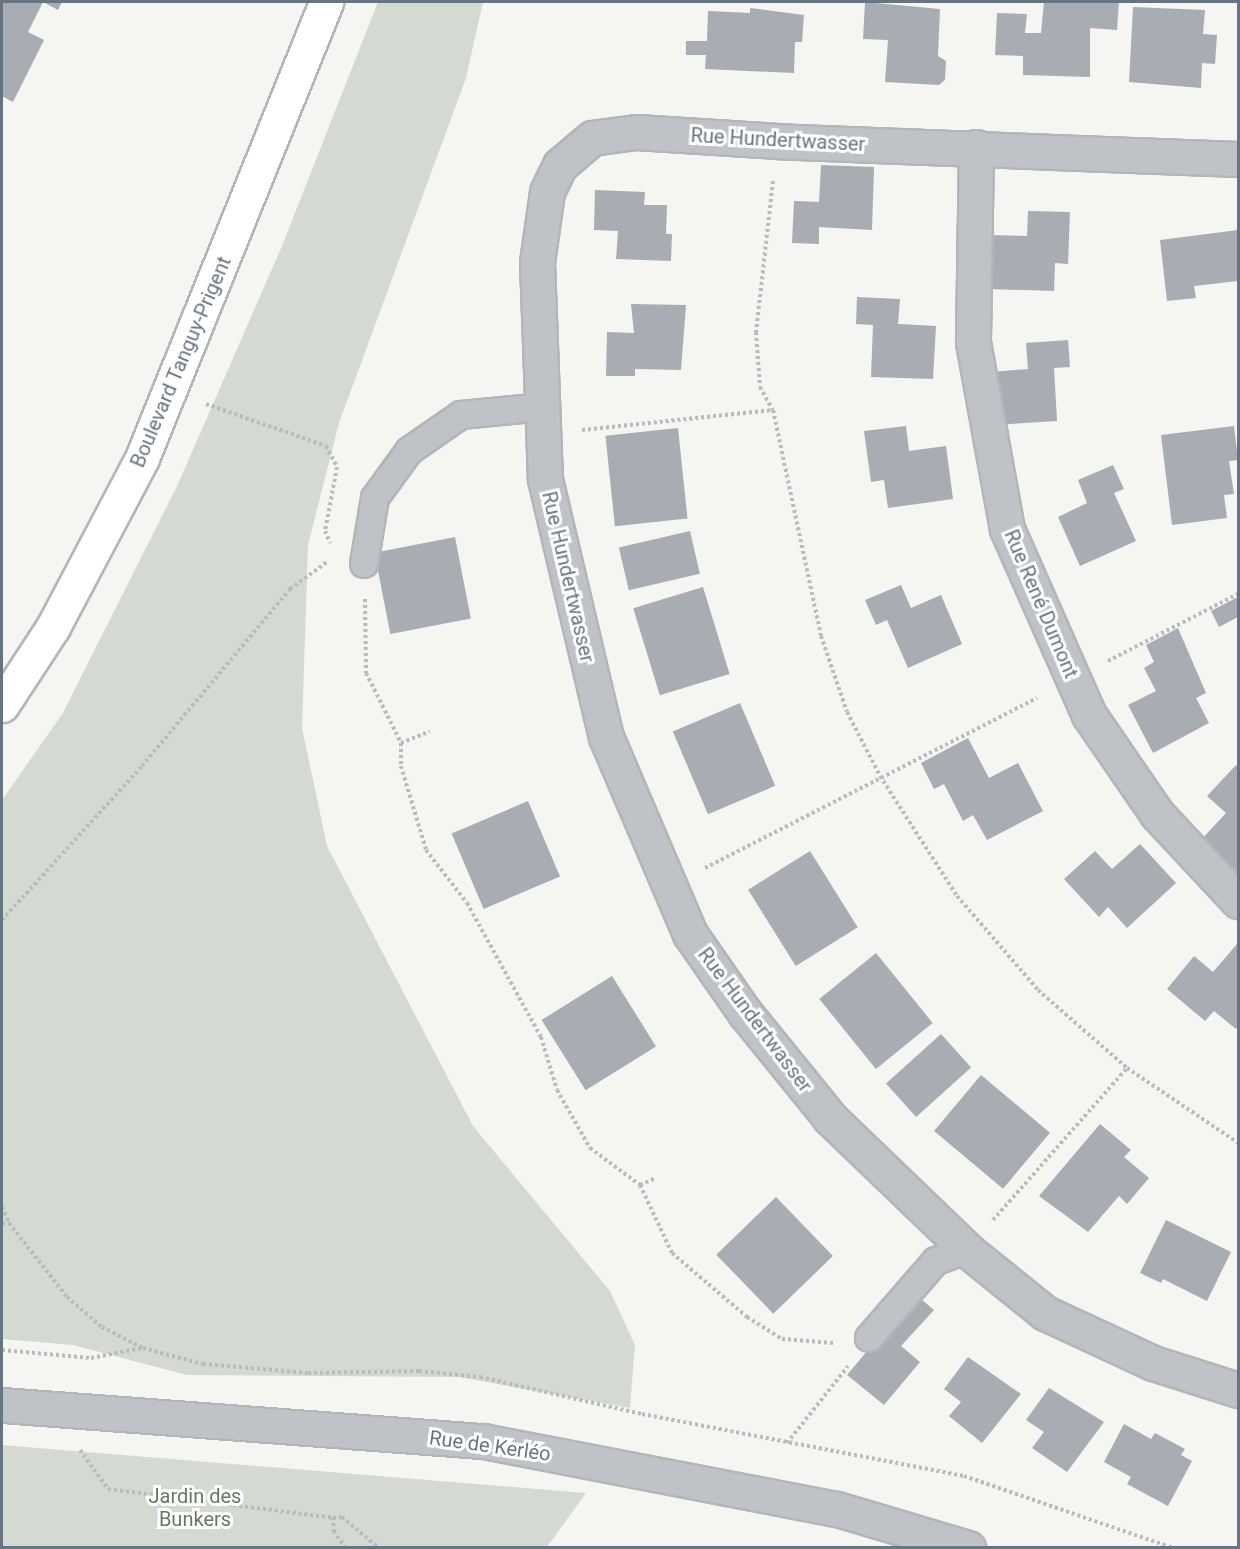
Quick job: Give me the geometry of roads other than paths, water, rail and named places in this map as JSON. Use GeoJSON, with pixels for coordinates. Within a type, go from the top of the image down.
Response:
{"type":"FeatureCollection","features":[{"type":"Feature","properties":{"kind":"street","name":"Boulevard Tanguy-Prigent"},"geometry":{"type":"LineString","coordinates":[[2,705],[53,627],[142,458],[326,2]]}},
{"type":"Feature","properties":{"kind":"street","name":"Rue Hundertwasser"},"geometry":{"type":"LineString","coordinates":[[1239,159],[778,141],[636,132],[592,138],[560,165],[547,192],[537,262],[545,479],[606,736],[690,934],[727,987],[830,1118],[967,1250],[1045,1313],[1153,1364],[1239,1390]]}},
{"type":"Feature","properties":{"kind":"street","name":"Rue René Dumont"},"geometry":{"type":"LineString","coordinates":[[976,147],[973,342],[1007,529],[1089,715],[1157,814],[1239,901]]}},
{"type":"Feature","properties":{"kind":"street","name":"Rue de Kerléo"},"geometry":{"type":"LineString","coordinates":[[2,1406],[483,1441],[837,1509],[969,1548]]}},
{"type":"Feature","properties":{"kind":"lane"},"geometry":{"type":"LineString","coordinates":[[364,564],[375,498],[409,451],[461,415],[543,420]]}},
{"type":"Feature","properties":{"kind":"lane"},"geometry":{"type":"LineString","coordinates":[[869,1338],[936,1261],[967,1250]]}},
{"type":"Feature","properties":{"kind":"park label","name":"Jardin des Bunkers"},"geometry":{"type":"Point","coordinates":[195,1508]}}]}
